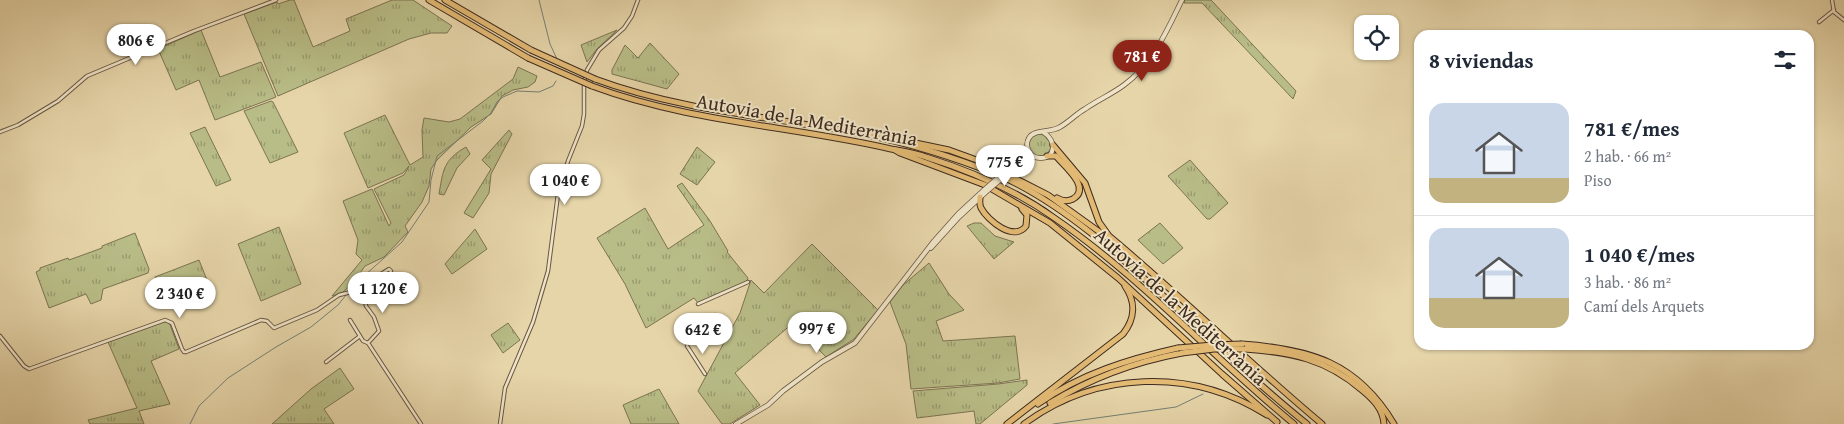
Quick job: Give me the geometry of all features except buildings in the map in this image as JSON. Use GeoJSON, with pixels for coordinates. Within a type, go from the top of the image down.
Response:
{"type":"FeatureCollection","features":[{"type":"Feature","properties":{"kind":"highway","name":"Autovia de la Mediterrània"},"geometry":{"type":"LineString","coordinates":[[429,0],[528,58],[592,86],[638,101],[692,114],[826,135],[894,149],[926,157],[992,182],[1052,216],[1086,240],[1129,276],[1227,366],[1294,424]]}},
{"type":"Feature","properties":{"kind":"highway","name":"Autovia de la Mediterrània"},"geometry":{"type":"LineString","coordinates":[[445,0],[531,50],[595,79],[694,106],[877,137],[938,154],[998,175],[1055,208],[1091,234],[1133,268],[1233,360],[1307,424]]}},
{"type":"Feature","properties":{"kind":"highway"},"geometry":{"type":"LineString","coordinates":[[877,137],[884,136],[960,153],[1048,194],[1067,201],[1074,199],[1080,187],[1078,180],[1056,156],[1047,156]]}},
{"type":"Feature","properties":{"kind":"highway"},"geometry":{"type":"LineString","coordinates":[[1053,142],[1058,153],[1085,183],[1099,222],[1109,236],[1264,375],[1322,424]]}},
{"type":"Feature","properties":{"kind":"highway"},"geometry":{"type":"LineString","coordinates":[[894,149],[900,153],[972,180],[1057,228],[1114,275],[1279,423]]}},
{"type":"Feature","properties":{"kind":"highway"},"geometry":{"type":"LineString","coordinates":[[1048,194],[1134,258]]}},
{"type":"Feature","properties":{"kind":"highway"},"geometry":{"type":"LineString","coordinates":[[980,197],[980,204],[983,210],[1008,231],[1017,232],[1026,226],[1027,218],[1024,211],[1014,202]]}},
{"type":"Feature","properties":{"kind":"highway"},"geometry":{"type":"LineString","coordinates":[[1007,424],[1115,341],[1128,328],[1133,316],[1131,297],[1124,285],[1114,275]]}},
{"type":"Feature","properties":{"kind":"highway"},"geometry":{"type":"LineString","coordinates":[[1012,424],[1056,393],[1086,377],[1133,360],[1213,345],[1291,349],[1332,363],[1352,376],[1372,393],[1394,424]]}},
{"type":"Feature","properties":{"kind":"highway"},"geometry":{"type":"LineString","coordinates":[[1243,347],[1308,358],[1331,368],[1370,396],[1382,414],[1384,424]]}},
{"type":"Feature","properties":{"kind":"highway"},"geometry":{"type":"LineString","coordinates":[[1022,424],[1063,396],[1102,375],[1180,350]]}},
{"type":"Feature","properties":{"kind":"highway"},"geometry":{"type":"LineString","coordinates":[[1022,424],[1074,395],[1105,386],[1143,381],[1171,381],[1216,391],[1240,400],[1279,423]]}},
{"type":"Feature","properties":{"kind":"street"},"geometry":{"type":"LineString","coordinates":[[0,132],[46,110],[66,96],[87,76],[194,31],[276,0]]}},
{"type":"Feature","properties":{"kind":"street"},"geometry":{"type":"LineString","coordinates":[[500,424],[505,388],[526,342],[544,286],[550,260],[560,187],[582,126],[584,82],[587,70],[599,50],[624,28],[632,16],[638,0]]}},
{"type":"Feature","properties":{"kind":"street"},"geometry":{"type":"LineString","coordinates":[[1012,168],[1027,149],[1029,137],[1035,133],[1060,127],[1083,110],[1124,86],[1134,77],[1155,52],[1182,0]]}},
{"type":"Feature","properties":{"kind":"street"},"geometry":{"type":"LineString","coordinates":[[1832,0],[1834,10],[1844,20]]}},
{"type":"Feature","properties":{"kind":"street"},"geometry":{"type":"LineString","coordinates":[[1819,22],[1834,10]]}},
{"type":"Feature","properties":{"kind":"street"},"geometry":{"type":"LineString","coordinates":[[1027,149],[1033,156],[1040,158],[1047,156],[1052,152],[1053,142],[1060,127]]}},
{"type":"Feature","properties":{"kind":"street"},"geometry":{"type":"LineString","coordinates":[[1043,132],[1053,142]]}},
{"type":"Feature","properties":{"kind":"street"},"geometry":{"type":"LineString","coordinates":[[736,424],[768,405],[783,391],[822,362],[855,343],[934,240],[958,214],[1012,168],[1033,156]]}},
{"type":"Feature","properties":{"kind":"street"},"geometry":{"type":"LineString","coordinates":[[899,286],[943,235],[985,191]]}},
{"type":"Feature","properties":{"kind":"street"},"geometry":{"type":"LineString","coordinates":[[0,336],[24,366],[29,369],[165,320],[172,323],[182,349],[186,352],[261,320],[267,321],[274,328],[282,325],[317,310],[338,295],[347,294],[361,288],[388,269],[391,270],[388,275],[366,298],[365,305],[374,317],[379,332],[368,343]]}},
{"type":"Feature","properties":{"kind":"street"},"geometry":{"type":"LineString","coordinates":[[698,304],[748,282]]}},
{"type":"Feature","properties":{"kind":"street"},"geometry":{"type":"LineString","coordinates":[[350,320],[360,336],[368,343],[421,424]]}},
{"type":"Feature","properties":{"kind":"street"},"geometry":{"type":"LineString","coordinates":[[326,362],[360,336]]}},
{"type":"Feature","properties":{"kind":"street"},"geometry":{"type":"LineString","coordinates":[[687,346],[705,374]]}},
{"type":"Feature","properties":{"kind":"green space"},"geometry":{"type":"Polygon","coordinates":[[[294,0],[313,47],[350,31],[346,19],[392,0],[413,0],[452,26],[447,33],[431,33],[409,39],[278,96],[244,14],[277,2],[278,4],[294,0]]]}},
{"type":"Feature","properties":{"kind":"green space"},"geometry":{"type":"Polygon","coordinates":[[[1185,0],[1211,0],[1296,91],[1293,99],[1202,3],[1184,3],[1185,0]]]}},
{"type":"Feature","properties":{"kind":"green space"},"geometry":{"type":"Polygon","coordinates":[[[201,30],[220,77],[261,62],[276,97],[215,120],[199,80],[176,90],[158,49],[201,30]]]}},
{"type":"Feature","properties":{"kind":"green space"},"geometry":{"type":"Polygon","coordinates":[[[617,30],[597,49],[587,62],[581,45],[617,30]]]}},
{"type":"Feature","properties":{"kind":"green space"},"geometry":{"type":"Polygon","coordinates":[[[650,43],[679,74],[667,89],[612,74],[612,70],[625,45],[638,58],[650,43]]]}},
{"type":"Feature","properties":{"kind":"green space"},"geometry":{"type":"Polygon","coordinates":[[[518,67],[537,76],[535,82],[528,87],[513,90],[502,96],[491,114],[471,127],[437,160],[431,169],[429,186],[422,202],[405,226],[408,232],[384,257],[365,266],[353,283],[343,292],[332,296],[362,260],[356,254],[358,240],[343,201],[372,189],[389,226],[391,223],[374,189],[404,175],[409,166],[403,173],[368,188],[344,133],[385,115],[410,165],[423,157],[422,130],[424,118],[449,122],[460,119],[513,79],[518,67]]]}},
{"type":"Feature","properties":{"kind":"green space"},"geometry":{"type":"Polygon","coordinates":[[[271,101],[298,152],[270,163],[244,111],[271,101]]]}},
{"type":"Feature","properties":{"kind":"green space"},"geometry":{"type":"Polygon","coordinates":[[[205,127],[231,180],[216,186],[190,133],[205,127]]]}},
{"type":"Feature","properties":{"kind":"green space"},"geometry":{"type":"Polygon","coordinates":[[[509,130],[512,134],[491,174],[489,193],[473,218],[464,213],[491,169],[482,160],[509,130]]]}},
{"type":"Feature","properties":{"kind":"green space"},"geometry":{"type":"Polygon","coordinates":[[[1040,134],[1048,137],[1051,145],[1048,153],[1040,156],[1032,153],[1029,145],[1032,137],[1040,134]]]}},
{"type":"Feature","properties":{"kind":"green space"},"geometry":{"type":"Polygon","coordinates":[[[466,147],[470,154],[457,168],[444,195],[439,194],[445,167],[458,152],[466,147]]]}},
{"type":"Feature","properties":{"kind":"green space"},"geometry":{"type":"Polygon","coordinates":[[[697,147],[715,162],[697,185],[680,174],[697,147]]]}},
{"type":"Feature","properties":{"kind":"green space"},"geometry":{"type":"Polygon","coordinates":[[[1190,160],[1228,203],[1210,219],[1207,219],[1168,176],[1190,160]]]}},
{"type":"Feature","properties":{"kind":"green space"},"geometry":{"type":"Polygon","coordinates":[[[682,183],[710,221],[727,252],[748,278],[747,281],[698,303],[694,298],[646,328],[625,284],[597,238],[645,208],[668,249],[704,225],[677,186],[682,183]]]}},
{"type":"Feature","properties":{"kind":"green space"},"geometry":{"type":"Polygon","coordinates":[[[981,223],[995,236],[1014,242],[994,259],[967,226],[981,223]]]}},
{"type":"Feature","properties":{"kind":"green space"},"geometry":{"type":"Polygon","coordinates":[[[1160,223],[1183,248],[1163,264],[1138,240],[1160,223]]]}},
{"type":"Feature","properties":{"kind":"green space"},"geometry":{"type":"Polygon","coordinates":[[[279,227],[301,284],[261,301],[238,244],[279,227]]]}},
{"type":"Feature","properties":{"kind":"green space"},"geometry":{"type":"Polygon","coordinates":[[[475,229],[487,249],[452,274],[445,264],[475,229]]]}},
{"type":"Feature","properties":{"kind":"green space"},"geometry":{"type":"Polygon","coordinates":[[[135,233],[149,269],[148,273],[103,289],[101,300],[91,304],[86,294],[49,308],[36,272],[40,268],[102,248],[102,246],[135,233]]]}},
{"type":"Feature","properties":{"kind":"green space"},"geometry":{"type":"Polygon","coordinates":[[[812,244],[878,310],[854,339],[826,357],[793,323],[735,373],[760,405],[730,424],[722,424],[698,391],[740,313],[751,280],[764,293],[812,244]]]}},
{"type":"Feature","properties":{"kind":"green space"},"geometry":{"type":"Polygon","coordinates":[[[199,260],[207,280],[163,298],[155,277],[199,260]]]}},
{"type":"Feature","properties":{"kind":"green space"},"geometry":{"type":"Polygon","coordinates":[[[929,263],[949,294],[964,310],[936,321],[943,341],[1015,336],[1020,379],[998,383],[911,389],[906,344],[890,302],[903,285],[929,263]]]}},
{"type":"Feature","properties":{"kind":"green space"},"geometry":{"type":"Polygon","coordinates":[[[716,313],[719,318],[724,315],[727,323],[687,345],[677,331],[716,313]]]}},
{"type":"Feature","properties":{"kind":"green space"},"geometry":{"type":"Polygon","coordinates":[[[164,322],[169,322],[179,349],[151,361],[170,404],[139,411],[144,424],[90,424],[88,420],[137,408],[108,342],[164,322]]]}},
{"type":"Feature","properties":{"kind":"green space"},"geometry":{"type":"Polygon","coordinates":[[[508,323],[520,340],[503,353],[491,335],[508,323]]]}},
{"type":"Feature","properties":{"kind":"green space"},"geometry":{"type":"Polygon","coordinates":[[[340,368],[354,389],[324,409],[334,424],[272,424],[311,389],[340,368]]]}},
{"type":"Feature","properties":{"kind":"green space"},"geometry":{"type":"Polygon","coordinates":[[[1027,380],[1027,385],[980,424],[976,424],[974,411],[917,418],[913,391],[1027,380]]]}},
{"type":"Feature","properties":{"kind":"green space"},"geometry":{"type":"Polygon","coordinates":[[[659,389],[679,424],[631,424],[623,405],[659,389]]]}},
{"type":"Feature","properties":{"kind":"waterway"},"geometry":{"type":"LineString","coordinates":[[539,0],[550,44],[557,59]]}},
{"type":"Feature","properties":{"kind":"waterway"},"geometry":{"type":"LineString","coordinates":[[190,424],[199,406],[228,378],[311,327],[338,305],[355,284],[402,242],[429,202],[431,180],[437,156],[483,121],[503,97],[517,91],[539,92],[553,86],[556,81]]}},
{"type":"Feature","properties":{"kind":"waterway"},"geometry":{"type":"LineString","coordinates":[[1053,424],[1176,407],[1203,394]]}}]}
